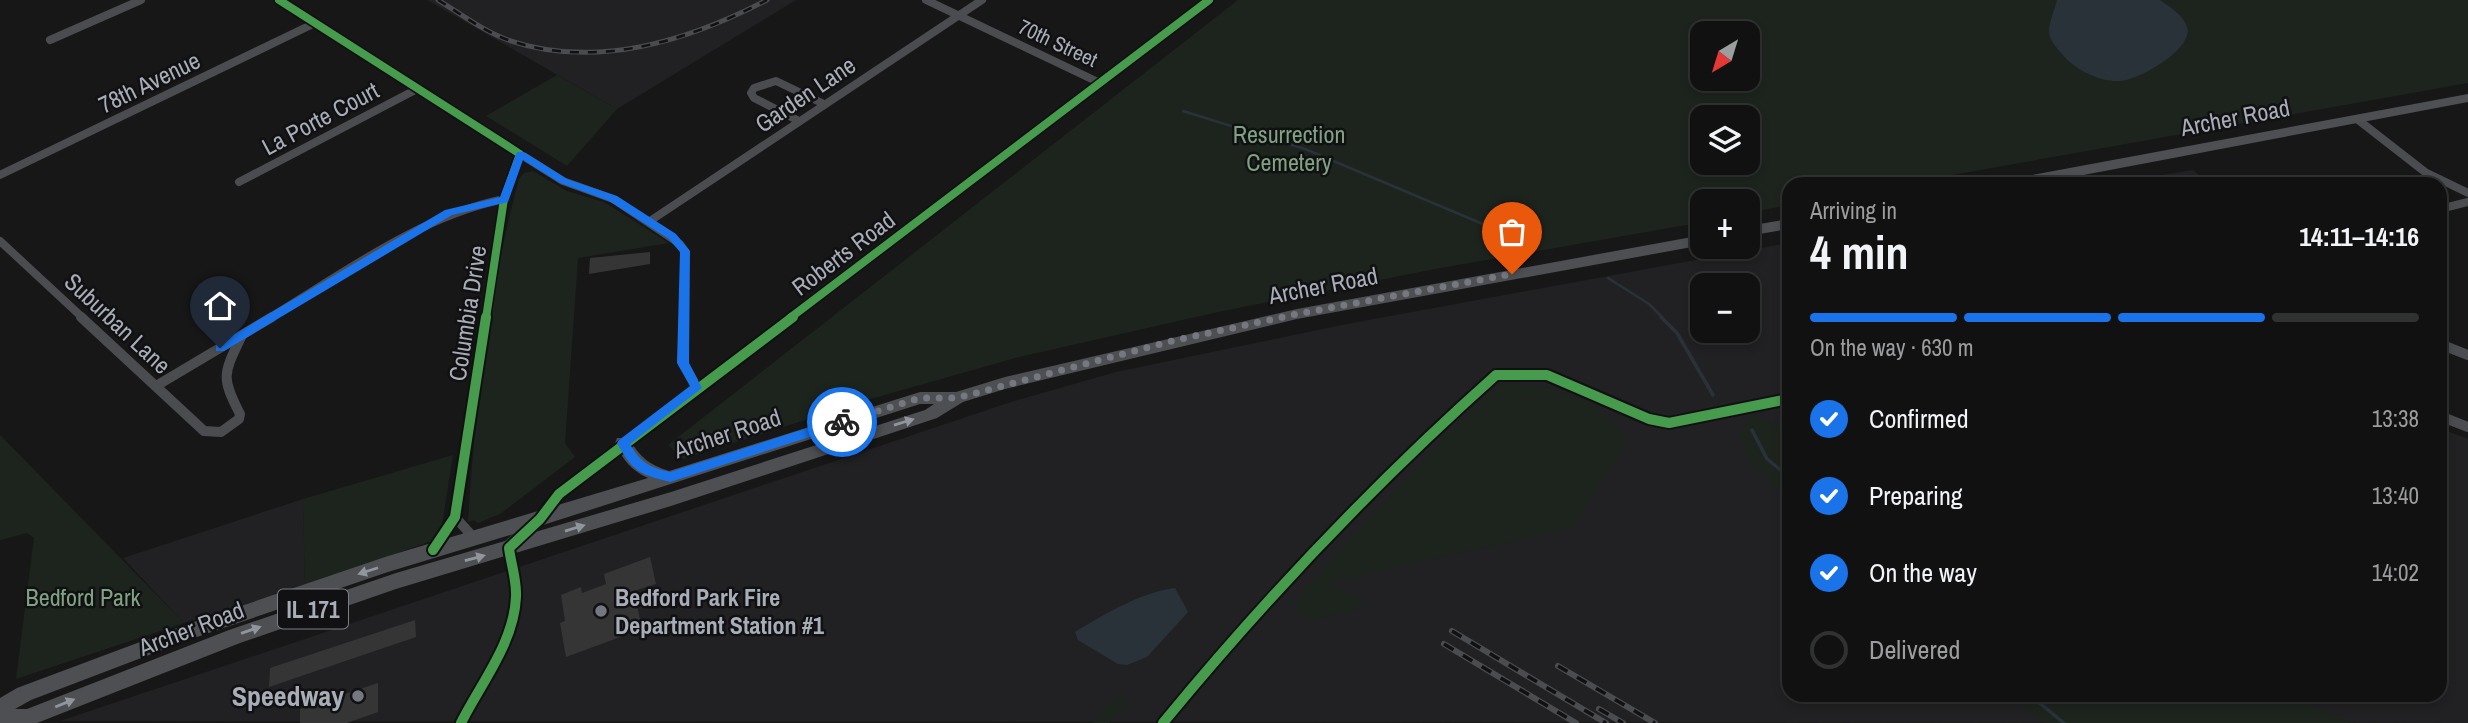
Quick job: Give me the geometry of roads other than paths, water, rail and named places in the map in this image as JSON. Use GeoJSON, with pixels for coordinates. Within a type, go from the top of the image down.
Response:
{"type":"FeatureCollection","features":[{"type":"Feature","properties":{"kind":"main road","name":"Archer Road"},"geometry":{"type":"LineString","coordinates":[[2048,177],[2468,98]]}},
{"type":"Feature","properties":{"kind":"main road"},"geometry":{"type":"LineString","coordinates":[[1760,230],[1782,225]]}},
{"type":"Feature","properties":{"kind":"main road","name":"Archer Road"},"geometry":{"type":"LineString","coordinates":[[0,708],[24,694],[188,632],[433,550],[540,519],[920,398],[957,398],[1159,344],[1297,314],[1690,242]]}},
{"type":"Feature","properties":{"kind":"main road","name":"Archer Road"},"geometry":{"type":"LineString","coordinates":[[0,719],[27,718],[236,636],[396,581],[671,499],[931,414],[957,398]]}},
{"type":"Feature","properties":{"kind":"main road"},"geometry":{"type":"LineString","coordinates":[[623,443],[635,464],[647,472],[670,477]]}},
{"type":"Feature","properties":{"kind":"street"},"geometry":{"type":"LineString","coordinates":[[50,40],[141,0]]}},
{"type":"Feature","properties":{"kind":"street"},"geometry":{"type":"LineString","coordinates":[[279,0],[563,181],[603,194],[672,236],[685,251],[683,363],[696,388]]}},
{"type":"Feature","properties":{"kind":"street","name":"70th Street"},"geometry":{"type":"LineString","coordinates":[[926,0],[1100,83]]}},
{"type":"Feature","properties":{"kind":"street","name":"Garden Lane"},"geometry":{"type":"LineString","coordinates":[[650,221],[982,0]]}},
{"type":"Feature","properties":{"kind":"street","name":"Roberts Road"},"geometry":{"type":"LineString","coordinates":[[509,548],[540,519],[559,494],[623,443],[1209,0]]}},
{"type":"Feature","properties":{"kind":"street","name":"78th Avenue"},"geometry":{"type":"LineString","coordinates":[[0,175],[315,23]]}},
{"type":"Feature","properties":{"kind":"street"},"geometry":{"type":"LineString","coordinates":[[799,121],[754,98],[751,93],[754,88],[776,81],[824,104]]}},
{"type":"Feature","properties":{"kind":"street","name":"La Porte Court"},"geometry":{"type":"LineString","coordinates":[[239,182],[419,88]]}},
{"type":"Feature","properties":{"kind":"street"},"geometry":{"type":"LineString","coordinates":[[2357,119],[2435,177]]}},
{"type":"Feature","properties":{"kind":"street","name":"Columbia Drive"},"geometry":{"type":"LineString","coordinates":[[433,550],[455,517],[504,199],[520,154]]}},
{"type":"Feature","properties":{"kind":"street"},"geometry":{"type":"LineString","coordinates":[[2447,183],[2468,193]]}},
{"type":"Feature","properties":{"kind":"street"},"geometry":{"type":"LineString","coordinates":[[156,386],[449,212],[504,199]]}},
{"type":"Feature","properties":{"kind":"street"},"geometry":{"type":"LineString","coordinates":[[2447,207],[2468,202]]}},
{"type":"Feature","properties":{"kind":"street","name":"Suburban Lane"},"geometry":{"type":"LineString","coordinates":[[0,242],[204,431],[221,432],[234,424],[240,414],[228,394],[225,381],[228,365],[242,335]]}},
{"type":"Feature","properties":{"kind":"street"},"geometry":{"type":"LineString","coordinates":[[2447,347],[2468,355]]}},
{"type":"Feature","properties":{"kind":"street"},"geometry":{"type":"LineString","coordinates":[[1163,723],[1246,625],[1430,434],[1496,375],[1547,375],[1649,419],[1669,423],[1782,400]]}},
{"type":"Feature","properties":{"kind":"street"},"geometry":{"type":"LineString","coordinates":[[2447,419],[2468,427]]}},
{"type":"Feature","properties":{"kind":"street"},"geometry":{"type":"LineString","coordinates":[[455,517],[475,539]]}},
{"type":"Feature","properties":{"kind":"street"},"geometry":{"type":"LineString","coordinates":[[461,723],[505,639],[513,618],[516,596],[509,548]]}},
{"type":"Feature","properties":{"kind":"waterway"},"geometry":{"type":"LineString","coordinates":[[1183,111],[1305,149],[1516,238]]}},
{"type":"Feature","properties":{"kind":"waterway"},"geometry":{"type":"LineString","coordinates":[[1608,278],[1649,304],[1663,318]]}},
{"type":"Feature","properties":{"kind":"waterway"},"geometry":{"type":"LineString","coordinates":[[1661,317],[1677,333],[1713,395]]}},
{"type":"Feature","properties":{"kind":"waterway"},"geometry":{"type":"LineString","coordinates":[[1752,430],[1767,459],[1782,471]]}},
{"type":"Feature","properties":{"kind":"waterway"},"geometry":{"type":"LineString","coordinates":[[2038,702],[2064,723]]}},
{"type":"Feature","properties":{"kind":"railway"},"geometry":{"type":"LineString","coordinates":[[438,0],[481,27],[508,40],[541,49],[574,52],[641,47],[674,39],[706,28],[767,0]]}},
{"type":"Feature","properties":{"kind":"railway"},"geometry":{"type":"LineString","coordinates":[[1452,631],[1606,723]]}},
{"type":"Feature","properties":{"kind":"railway"},"geometry":{"type":"LineString","coordinates":[[1444,644],[1576,723]]}},
{"type":"Feature","properties":{"kind":"railway"},"geometry":{"type":"LineString","coordinates":[[1558,666],[1655,723]]}},
{"type":"Feature","properties":{"kind":"railway"},"geometry":{"type":"LineString","coordinates":[[1599,709],[1623,723]]}},
{"type":"Feature","properties":{"kind":"place","name":"Bedford Park Fire Department Station #1"},"geometry":{"type":"Point","coordinates":[601,611]}},
{"type":"Feature","properties":{"kind":"place","name":"Speedway"},"geometry":{"type":"Point","coordinates":[358,696]}},
{"type":"Feature","properties":{"kind":"park label","name":"Resurrection Cemetery"},"geometry":{"type":"Point","coordinates":[1289,148]}},
{"type":"Feature","properties":{"kind":"park label","name":"Bedford Park"},"geometry":{"type":"Point","coordinates":[83,597]}}]}
